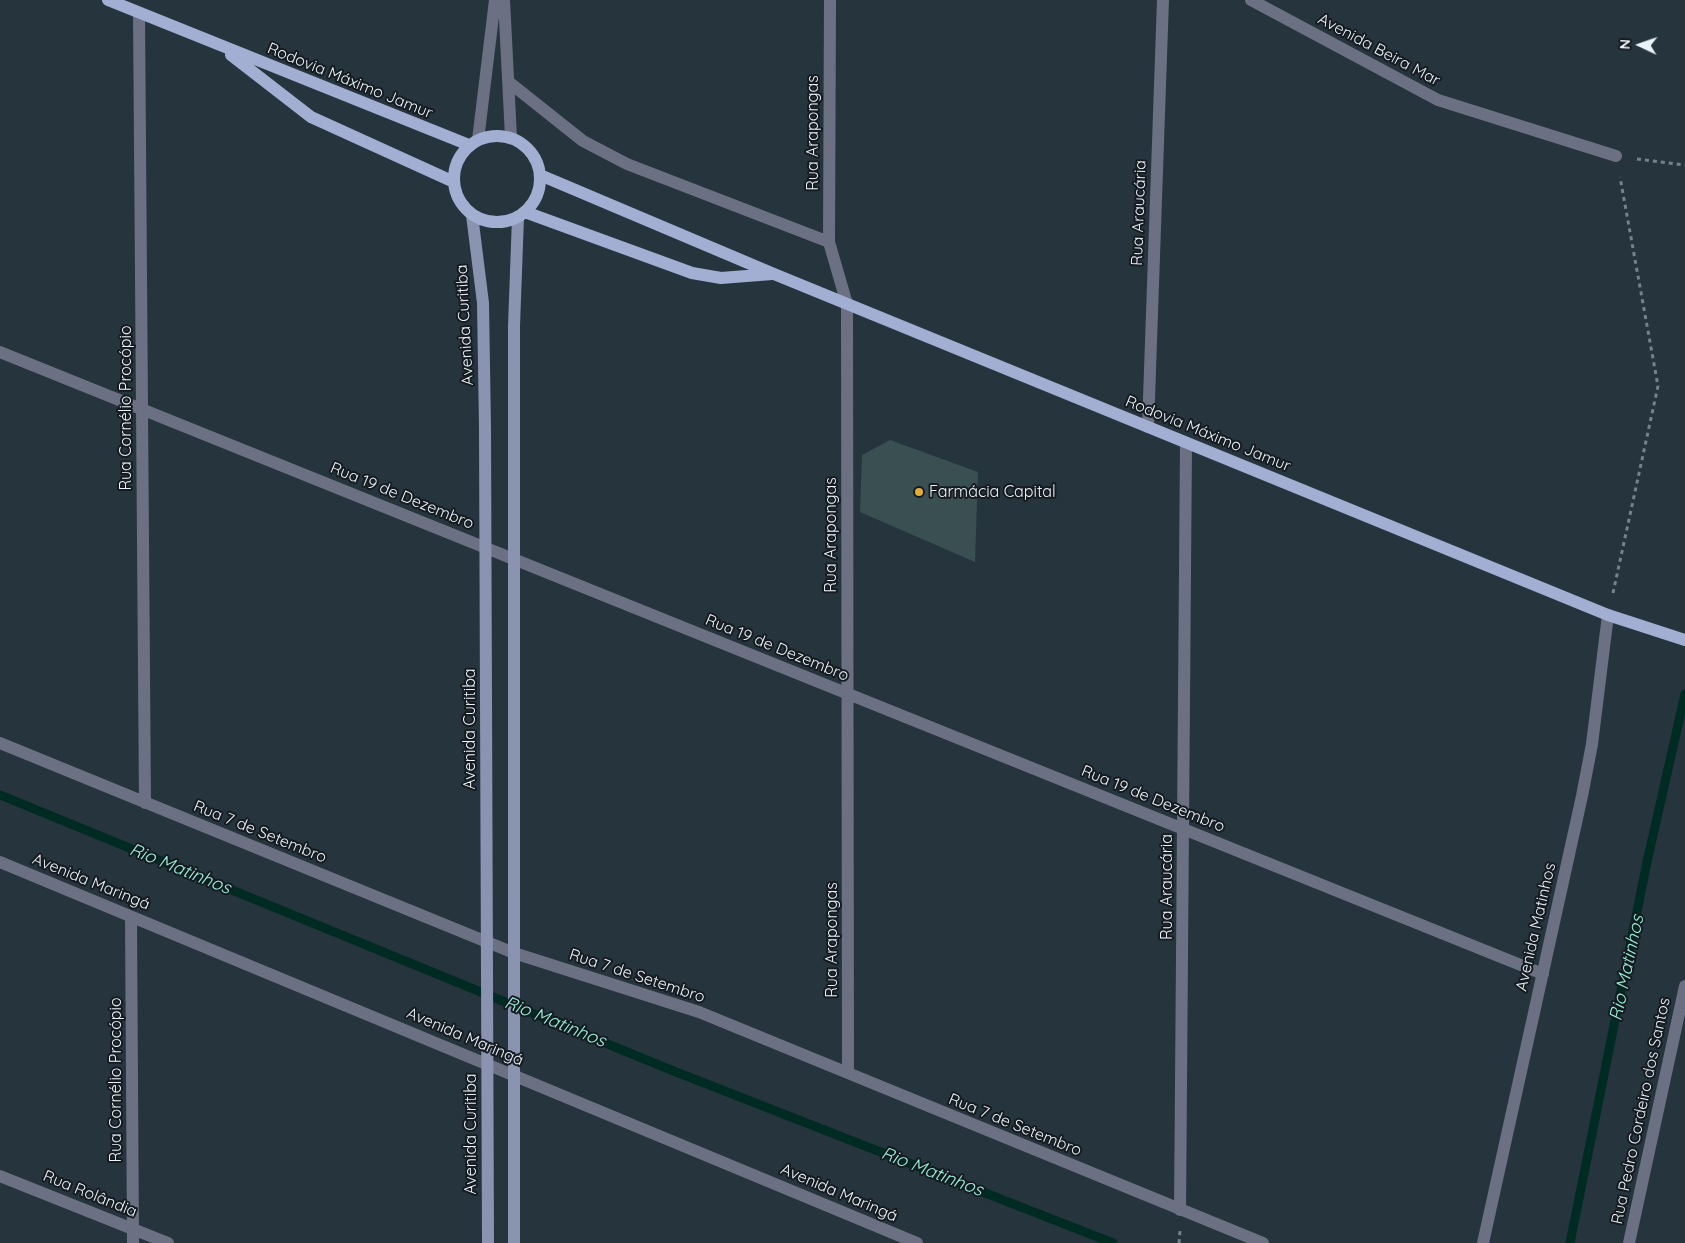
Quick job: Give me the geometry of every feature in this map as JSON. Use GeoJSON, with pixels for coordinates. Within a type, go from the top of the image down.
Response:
{"type":"FeatureCollection","features":[{"type":"Feature","properties":{"kind":"main road","name":"Rodovia Máximo Jamur"},"geometry":{"type":"LineString","coordinates":[[108,0],[220,46],[473,142]]}},
{"type":"Feature","properties":{"kind":"main road","name":"Rodovia Máximo Jamur"},"geometry":{"type":"LineString","coordinates":[[220,46],[311,117],[454,182]]}},
{"type":"Feature","properties":{"kind":"main road"},"geometry":{"type":"LineString","coordinates":[[488,136],[511,137],[522,143],[531,152],[540,175],[539,188],[534,201],[522,214],[499,222],[488,221],[472,215],[457,196],[454,182],[455,168],[460,156],[473,142],[488,136]]}},
{"type":"Feature","properties":{"kind":"main road","name":"Rodovia Máximo Jamur"},"geometry":{"type":"LineString","coordinates":[[540,175],[774,274],[1630,624],[1685,640]]}},
{"type":"Feature","properties":{"kind":"main road","name":"Rodovia Máximo Jamur"},"geometry":{"type":"LineString","coordinates":[[522,214],[692,273],[721,278],[774,274]]}},
{"type":"Feature","properties":{"kind":"main road"},"geometry":{"type":"LineString","coordinates":[[514,1243],[514,326],[522,214]]}},
{"type":"Feature","properties":{"kind":"main road","name":"Avenida Curitiba"},"geometry":{"type":"LineString","coordinates":[[472,215],[483,303],[486,548],[488,1243]]}},
{"type":"Feature","properties":{"kind":"street"},"geometry":{"type":"LineString","coordinates":[[473,142],[495,0]]}},
{"type":"Feature","properties":{"kind":"street"},"geometry":{"type":"LineString","coordinates":[[504,0],[510,83],[511,137]]}},
{"type":"Feature","properties":{"kind":"street","name":"Rua Arapongas"},"geometry":{"type":"LineString","coordinates":[[830,0],[829,242],[847,304],[848,1073]]}},
{"type":"Feature","properties":{"kind":"street","name":"Rua Araucária"},"geometry":{"type":"LineString","coordinates":[[1148,427],[1163,0]]}},
{"type":"Feature","properties":{"kind":"street","name":"Avenida Beira Mar"},"geometry":{"type":"LineString","coordinates":[[1251,0],[1438,100],[1616,156]]}},
{"type":"Feature","properties":{"kind":"street","name":"Rua Cornélio Procópio"},"geometry":{"type":"LineString","coordinates":[[138,12],[145,803]]}},
{"type":"Feature","properties":{"kind":"street"},"geometry":{"type":"LineString","coordinates":[[510,83],[583,141],[612,157],[829,242]]}},
{"type":"Feature","properties":{"kind":"street","name":"Rua 19 de Dezembro"},"geometry":{"type":"LineString","coordinates":[[0,352],[1543,974]]}},
{"type":"Feature","properties":{"kind":"street","name":"Rua Araucária"},"geometry":{"type":"LineString","coordinates":[[1180,1210],[1186,443]]}},
{"type":"Feature","properties":{"kind":"street","name":"Avenida Matinhos"},"geometry":{"type":"LineString","coordinates":[[1483,1243],[1592,744],[1608,615]]}},
{"type":"Feature","properties":{"kind":"street","name":"Rua 7 de Setembro"},"geometry":{"type":"LineString","coordinates":[[0,743],[487,943],[699,1012],[1263,1243]]}},
{"type":"Feature","properties":{"kind":"street","name":"Avenida Maringá"},"geometry":{"type":"LineString","coordinates":[[0,862],[917,1243]]}},
{"type":"Feature","properties":{"kind":"street","name":"Rua Cornélio Procópio"},"geometry":{"type":"LineString","coordinates":[[131,917],[133,1243]]}},
{"type":"Feature","properties":{"kind":"street","name":"Rua Pedro Cordeiro dos Santos"},"geometry":{"type":"LineString","coordinates":[[1629,1243],[1685,986]]}},
{"type":"Feature","properties":{"kind":"street","name":"Rua Rolândia"},"geometry":{"type":"LineString","coordinates":[[0,1176],[168,1243]]}},
{"type":"Feature","properties":{"kind":"path"},"geometry":{"type":"LineString","coordinates":[[1608,615],[1658,386],[1616,156],[1685,165]]}},
{"type":"Feature","properties":{"kind":"building","name":"Farmácia Capital"},"geometry":{"type":"Polygon","coordinates":[[[890,440],[978,472],[975,562],[860,512],[862,455],[890,440]]]}},
{"type":"Feature","properties":{"kind":"waterway","name":"Rio Matinhos"},"geometry":{"type":"LineString","coordinates":[[1570,1243],[1647,862],[1685,694]]}},
{"type":"Feature","properties":{"kind":"waterway","name":"Rio Matinhos"},"geometry":{"type":"LineString","coordinates":[[0,795],[671,1070],[1113,1243]]}},
{"type":"Feature","properties":{"kind":"place","name":"Farmácia Capital"},"geometry":{"type":"Point","coordinates":[919,492]}}]}
